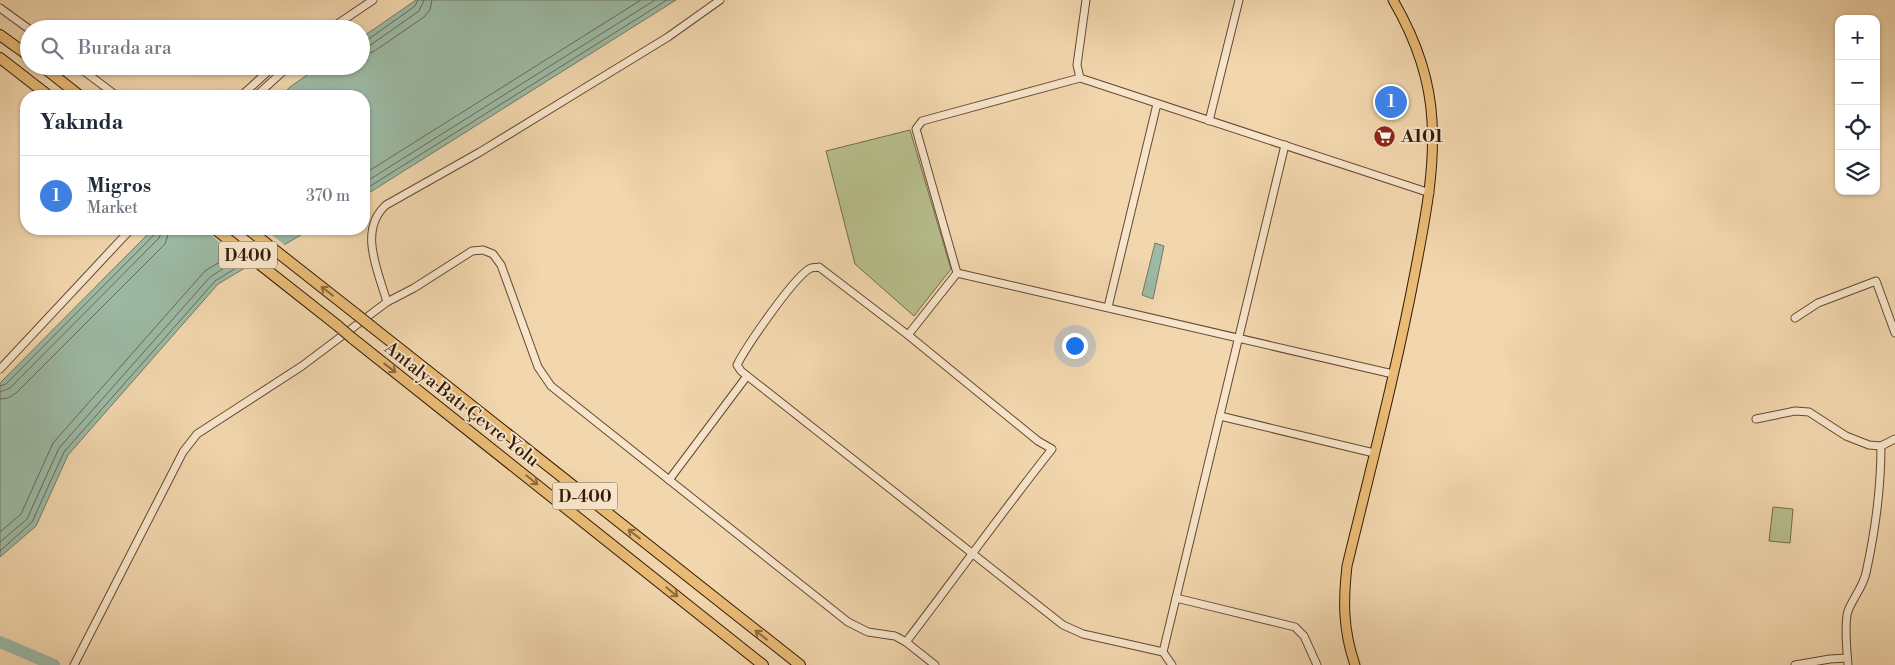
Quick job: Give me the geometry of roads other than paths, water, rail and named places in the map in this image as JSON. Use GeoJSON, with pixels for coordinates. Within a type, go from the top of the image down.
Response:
{"type":"FeatureCollection","features":[{"type":"Feature","properties":{"kind":"highway"},"geometry":{"type":"LineString","coordinates":[[0,35],[20,49]]}},
{"type":"Feature","properties":{"kind":"highway"},"geometry":{"type":"LineString","coordinates":[[0,58],[20,74]]}},
{"type":"Feature","properties":{"kind":"highway"},"geometry":{"type":"LineString","coordinates":[[22,75],[41,90]]}},
{"type":"Feature","properties":{"kind":"highway"},"geometry":{"type":"LineString","coordinates":[[53,75],[72,90]]}},
{"type":"Feature","properties":{"kind":"highway","name":"Antalya Batı Çevre Yolu"},"geometry":{"type":"LineString","coordinates":[[223,235],[763,665]]}},
{"type":"Feature","properties":{"kind":"highway","name":"D400"},"geometry":{"type":"LineString","coordinates":[[256,235],[370,326]]}},
{"type":"Feature","properties":{"kind":"highway","name":"D-400"},"geometry":{"type":"LineString","coordinates":[[370,326],[800,665]]}},
{"type":"Feature","properties":{"kind":"main road"},"geometry":{"type":"LineString","coordinates":[[1354,665],[1346,631],[1343,603],[1347,566],[1410,298],[1430,193],[1434,160],[1431,110],[1414,41],[1393,0]]}},
{"type":"Feature","properties":{"kind":"street"},"geometry":{"type":"LineString","coordinates":[[343,20],[373,0]]}},
{"type":"Feature","properties":{"kind":"street"},"geometry":{"type":"LineString","coordinates":[[387,302],[371,246],[371,230],[376,213],[386,205],[480,152],[668,37],[720,0]]}},
{"type":"Feature","properties":{"kind":"street"},"geometry":{"type":"LineString","coordinates":[[1080,78],[1077,65],[1086,0]]}},
{"type":"Feature","properties":{"kind":"street"},"geometry":{"type":"LineString","coordinates":[[1209,121],[1239,0]]}},
{"type":"Feature","properties":{"kind":"street"},"geometry":{"type":"LineString","coordinates":[[0,8],[20,22]]}},
{"type":"Feature","properties":{"kind":"street"},"geometry":{"type":"LineString","coordinates":[[89,75],[109,90]]}},
{"type":"Feature","properties":{"kind":"street"},"geometry":{"type":"LineString","coordinates":[[248,90],[264,75]]}},
{"type":"Feature","properties":{"kind":"street"},"geometry":{"type":"LineString","coordinates":[[263,90],[279,75]]}},
{"type":"Feature","properties":{"kind":"street"},"geometry":{"type":"LineString","coordinates":[[957,272],[916,129],[922,121],[1080,78],[1430,193]]}},
{"type":"Feature","properties":{"kind":"street"},"geometry":{"type":"LineString","coordinates":[[1108,307],[1157,104]]}},
{"type":"Feature","properties":{"kind":"street"},"geometry":{"type":"LineString","coordinates":[[1172,665],[1164,652],[1284,144]]}},
{"type":"Feature","properties":{"kind":"street"},"geometry":{"type":"LineString","coordinates":[[0,369],[125,235]]}},
{"type":"Feature","properties":{"kind":"street"},"geometry":{"type":"LineString","coordinates":[[75,664],[183,452],[197,434],[302,366],[387,302],[414,288],[472,251],[483,250],[493,254],[501,266],[538,367],[551,386],[848,622],[868,632],[896,636],[935,665]]}},
{"type":"Feature","properties":{"kind":"street"},"geometry":{"type":"LineString","coordinates":[[906,642],[972,555],[1052,449],[1038,441],[908,335],[819,267],[811,268],[791,288],[745,349],[736,365],[747,376],[972,555],[1063,624],[1083,634],[1164,652]]}},
{"type":"Feature","properties":{"kind":"street"},"geometry":{"type":"LineString","coordinates":[[957,272],[1393,374]]}},
{"type":"Feature","properties":{"kind":"street"},"geometry":{"type":"LineString","coordinates":[[908,335],[957,272]]}},
{"type":"Feature","properties":{"kind":"street"},"geometry":{"type":"LineString","coordinates":[[1795,318],[1818,302],[1876,281],[1895,332]]}},
{"type":"Feature","properties":{"kind":"street"},"geometry":{"type":"LineString","coordinates":[[669,480],[747,376]]}},
{"type":"Feature","properties":{"kind":"street"},"geometry":{"type":"LineString","coordinates":[[1756,419],[1795,411],[1809,412],[1846,436],[1869,445],[1881,446],[1895,439]]}},
{"type":"Feature","properties":{"kind":"street"},"geometry":{"type":"LineString","coordinates":[[1220,416],[1374,453]]}},
{"type":"Feature","properties":{"kind":"street"},"geometry":{"type":"LineString","coordinates":[[1794,665],[1830,659],[1848,662],[1848,612],[1857,598],[1866,575],[1878,505],[1881,446]]}},
{"type":"Feature","properties":{"kind":"street"},"geometry":{"type":"LineString","coordinates":[[1176,598],[1295,627],[1304,636],[1316,665]]}},
{"type":"Feature","properties":{"kind":"water"},"geometry":{"type":"Polygon","coordinates":[[[416,0],[676,0],[370,192],[370,90],[287,90],[307,75],[370,75],[370,32],[416,0]]]}},
{"type":"Feature","properties":{"kind":"water"},"geometry":{"type":"Polygon","coordinates":[[[147,235],[301,235],[218,284],[68,455],[36,526],[0,557],[0,383],[147,235]]]}},
{"type":"Feature","properties":{"kind":"water"},"geometry":{"type":"Polygon","coordinates":[[[1155,243],[1164,246],[1153,299],[1142,295],[1155,243]]]}},
{"type":"Feature","properties":{"kind":"waterway"},"geometry":{"type":"LineString","coordinates":[[0,642],[54,665]]}},
{"type":"Feature","properties":{"kind":"place","name":"Migros"},"geometry":{"type":"Point","coordinates":[1391,102]}},
{"type":"Feature","properties":{"kind":"place","name":"A101"},"geometry":{"type":"Point","coordinates":[1385,136]}}]}
